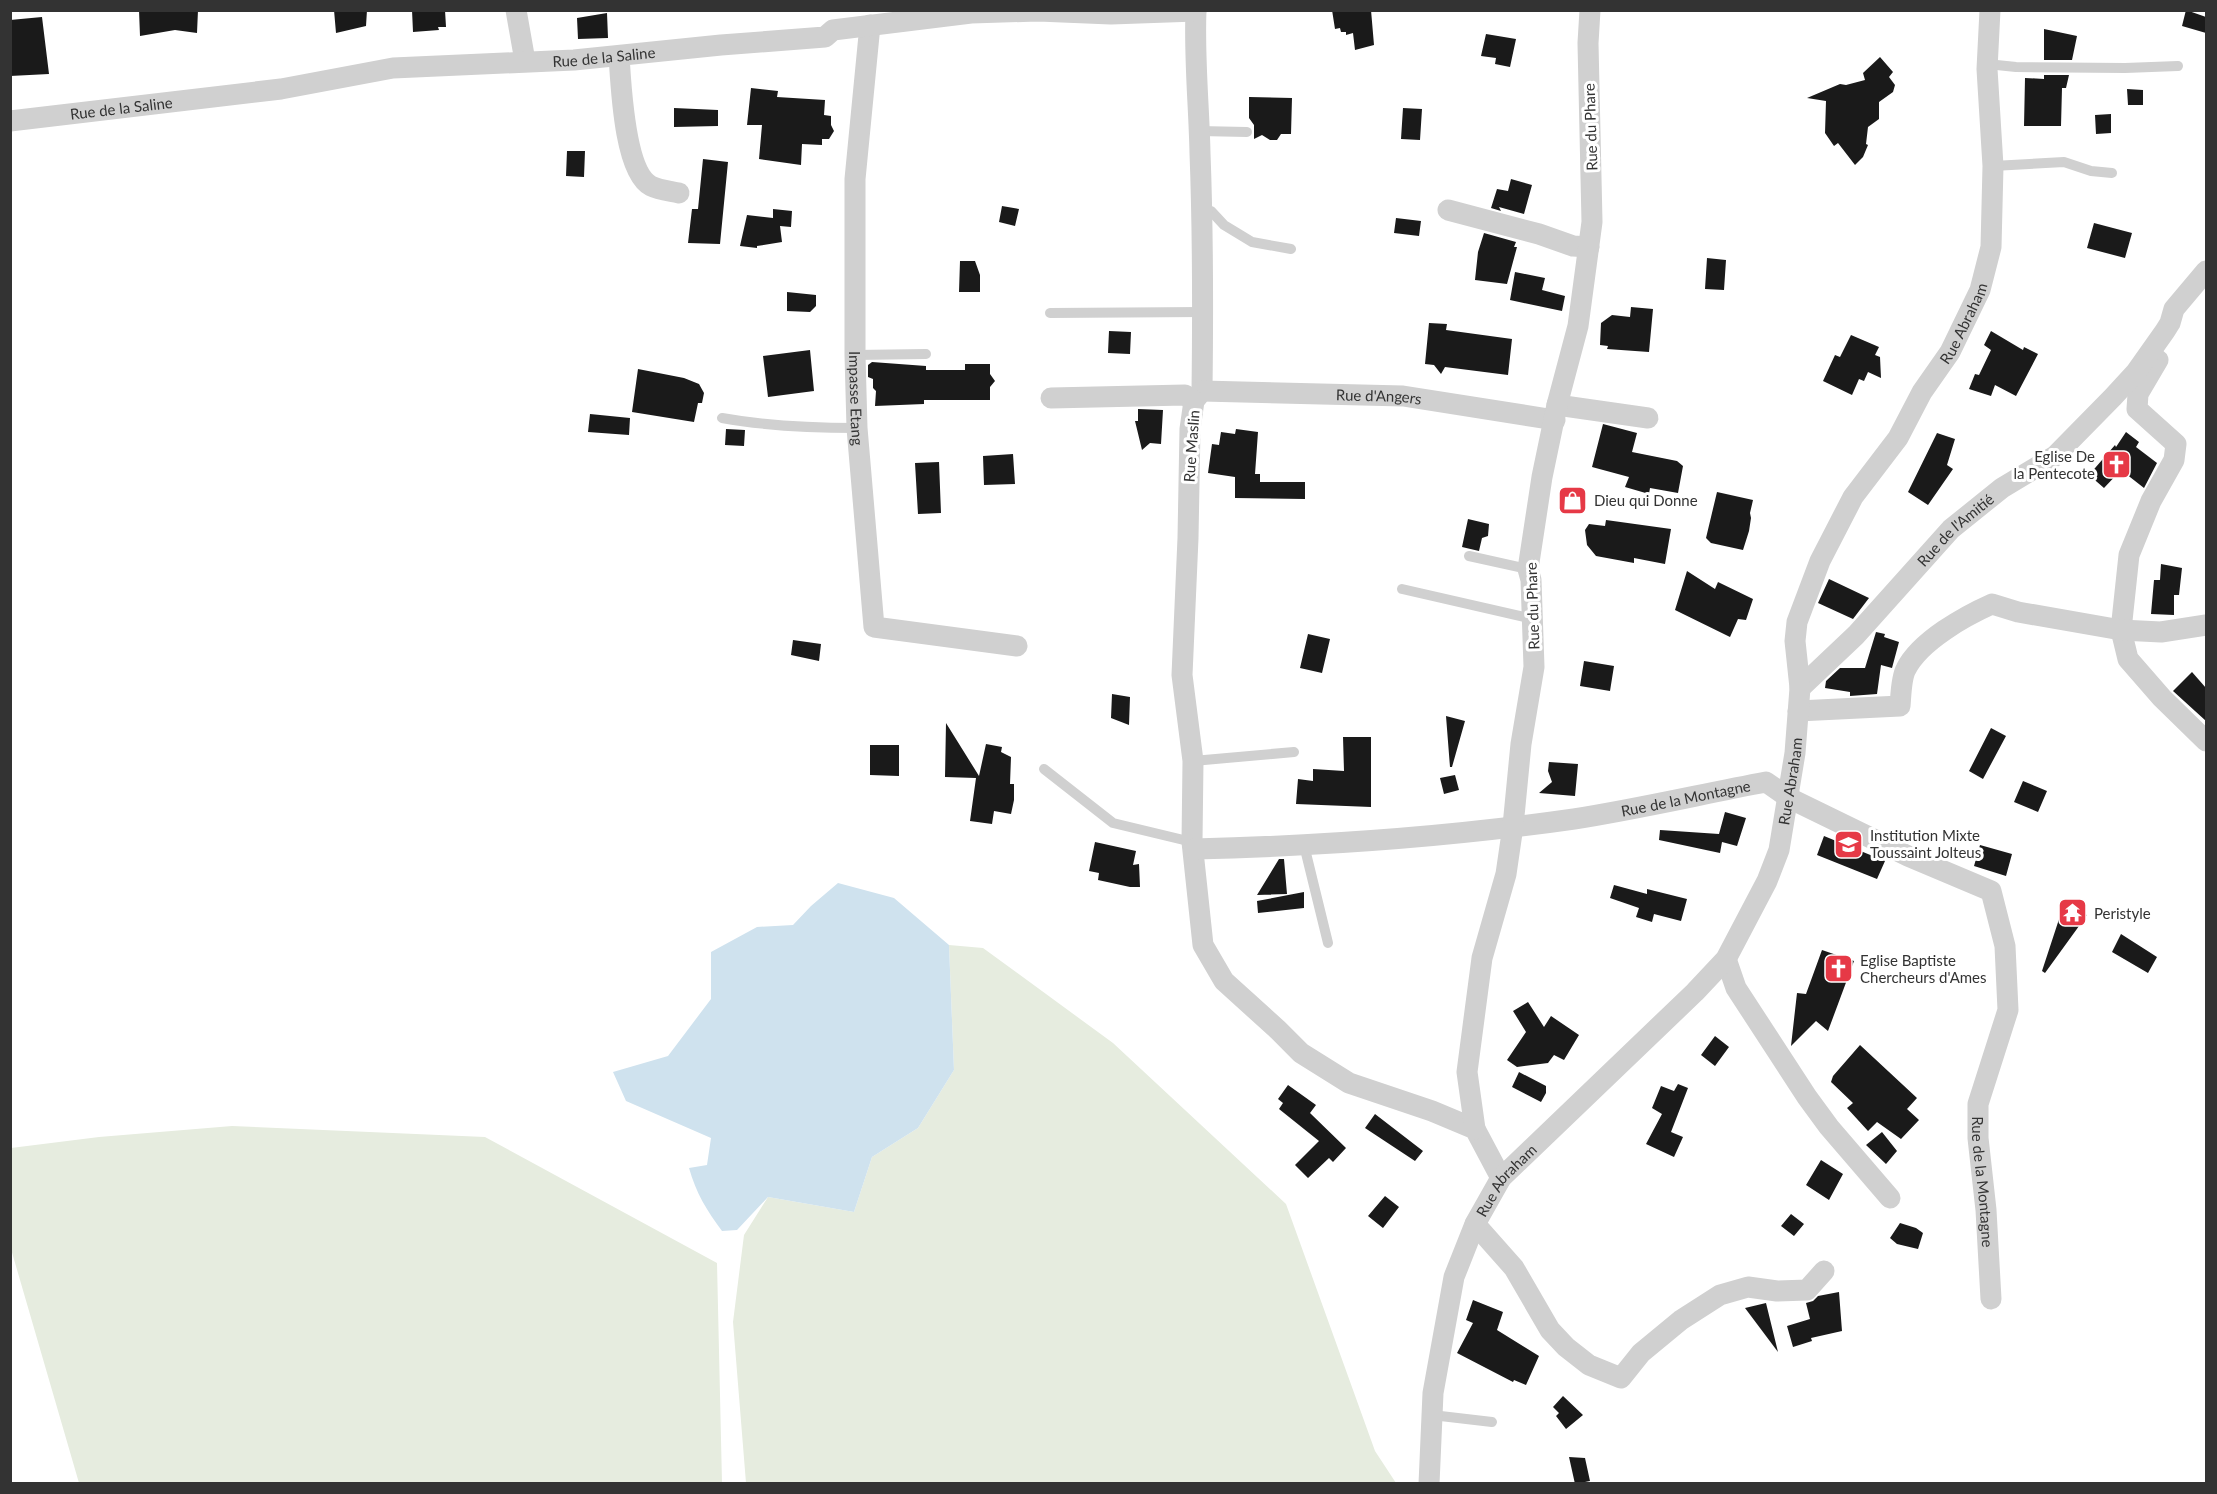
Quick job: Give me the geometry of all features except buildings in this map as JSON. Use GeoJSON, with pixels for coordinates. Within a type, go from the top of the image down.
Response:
{"type":"FeatureCollection","features":[{"type":"Feature","properties":{"kind":"street"},"geometry":{"type":"LineString","coordinates":[[516,10],[525,61]]}},
{"type":"Feature","properties":{"kind":"street","name":"Rue du Phare"},"geometry":{"type":"LineString","coordinates":[[1474,1129],[1467,1072],[1482,958],[1506,874],[1521,744],[1534,667],[1531,580],[1528,569],[1542,477],[1578,326],[1592,222],[1588,43],[1590,10]]}},
{"type":"Feature","properties":{"kind":"street","name":"Rue Abraham"},"geometry":{"type":"LineString","coordinates":[[1429,1484],[1432,1393],[1454,1277],[1474,1224],[1501,1178],[1695,992],[1726,958],[1767,881],[1779,850],[1789,798],[1800,688],[1795,641],[1797,621],[1820,561],[1853,496],[1898,438],[1922,392],[1950,352],[1980,290],[1991,247],[1993,166],[1987,64],[1990,10]]}},
{"type":"Feature","properties":{"kind":"street","name":"Rue de la Saline"},"geometry":{"type":"LineString","coordinates":[[10,121],[281,89],[393,68],[574,60],[825,37],[833,30],[971,12],[1038,11],[1111,14],[1196,11]]}},
{"type":"Feature","properties":{"kind":"street","name":"Rue Maslin"},"geometry":{"type":"LineString","coordinates":[[1196,11],[1194,53],[1199,131],[1203,312],[1198,396],[1190,429],[1182,675],[1193,761],[1193,845],[1203,945],[1224,981],[1301,1053],[1349,1083],[1432,1111],[1474,1129]]}},
{"type":"Feature","properties":{"kind":"street","name":"Impasse Etang"},"geometry":{"type":"LineString","coordinates":[[870,25],[855,179],[855,355],[857,428],[874,627],[1017,646]]}},
{"type":"Feature","properties":{"kind":"street"},"geometry":{"type":"LineString","coordinates":[[619,56],[630,151],[641,174],[650,185],[679,193]]}},
{"type":"Feature","properties":{"kind":"street"},"geometry":{"type":"LineString","coordinates":[[1448,210],[1539,234],[1573,246],[1588,247]]}},
{"type":"Feature","properties":{"kind":"street","name":"Rue de l'Amitié"},"geometry":{"type":"LineString","coordinates":[[1800,688],[1857,635],[1951,529],[2002,488],[2055,456],[2136,372],[2165,331],[2174,309],[2206,271]]}},
{"type":"Feature","properties":{"kind":"street"},"geometry":{"type":"LineString","coordinates":[[2165,331],[2165,346],[2138,394],[2137,409],[2176,444],[2174,460],[2151,501],[2128,555],[2121,630],[2128,659],[2169,705],[2206,741]]}},
{"type":"Feature","properties":{"kind":"street","name":"Rue d'Angers"},"geometry":{"type":"LineString","coordinates":[[1051,398],[1185,395],[1403,396],[1556,413],[1648,418]]}},
{"type":"Feature","properties":{"kind":"street"},"geometry":{"type":"LineString","coordinates":[[1798,711],[1900,706],[1905,670],[1924,646],[1964,617],[1992,604],[2018,612],[2121,630],[2161,632],[2206,626]]}},
{"type":"Feature","properties":{"kind":"street","name":"Rue de la Montagne"},"geometry":{"type":"LineString","coordinates":[[1193,845],[1304,845],[1448,835],[1576,818],[1766,782],[1789,798],[1908,856],[1991,891],[2005,946],[2008,1010],[1978,1104],[1978,1138],[1986,1210],[1991,1299]]}},
{"type":"Feature","properties":{"kind":"street"},"geometry":{"type":"LineString","coordinates":[[1726,958],[1736,988],[1828,1127],[1890,1198]]}},
{"type":"Feature","properties":{"kind":"street"},"geometry":{"type":"LineString","coordinates":[[1474,1129],[1501,1178]]}},
{"type":"Feature","properties":{"kind":"street"},"geometry":{"type":"LineString","coordinates":[[1474,1224],[1514,1268],[1550,1330],[1566,1347],[1588,1365],[1621,1378],[1641,1353],[1681,1320],[1720,1295],[1748,1287],[1777,1291],[1807,1290],[1824,1270]]}},
{"type":"Feature","properties":{"kind":"lane"},"geometry":{"type":"LineString","coordinates":[[1987,64],[2016,67],[2178,66]]}},
{"type":"Feature","properties":{"kind":"lane"},"geometry":{"type":"LineString","coordinates":[[1199,131],[1246,132]]}},
{"type":"Feature","properties":{"kind":"lane"},"geometry":{"type":"LineString","coordinates":[[1993,166],[2064,162],[2080,165],[2091,171],[2112,173]]}},
{"type":"Feature","properties":{"kind":"lane"},"geometry":{"type":"LineString","coordinates":[[1201,211],[1211,211],[1224,225],[1252,242],[1291,249]]}},
{"type":"Feature","properties":{"kind":"lane"},"geometry":{"type":"LineString","coordinates":[[1050,313],[1203,312]]}},
{"type":"Feature","properties":{"kind":"lane"},"geometry":{"type":"LineString","coordinates":[[855,355],[926,354]]}},
{"type":"Feature","properties":{"kind":"lane"},"geometry":{"type":"LineString","coordinates":[[722,417],[797,426],[857,428]]}},
{"type":"Feature","properties":{"kind":"lane"},"geometry":{"type":"LineString","coordinates":[[1469,556],[1528,569]]}},
{"type":"Feature","properties":{"kind":"lane"},"geometry":{"type":"LineString","coordinates":[[1402,589],[1533,619]]}},
{"type":"Feature","properties":{"kind":"lane"},"geometry":{"type":"LineString","coordinates":[[1193,761],[1294,752]]}},
{"type":"Feature","properties":{"kind":"lane"},"geometry":{"type":"LineString","coordinates":[[1044,769],[1113,823],[1193,845]]}},
{"type":"Feature","properties":{"kind":"lane"},"geometry":{"type":"LineString","coordinates":[[1304,845],[1328,943]]}},
{"type":"Feature","properties":{"kind":"lane"},"geometry":{"type":"LineString","coordinates":[[1432,1415],[1492,1422]]}},
{"type":"Feature","properties":{"kind":"shaded area"},"geometry":{"type":"Polygon","coordinates":[[[949,945],[983,948],[1113,1043],[1286,1204],[1375,1451],[1396,1483],[746,1483],[733,1322],[744,1235],[768,1197],[854,1212],[872,1157],[918,1128],[954,1070],[949,945]]]}},
{"type":"Feature","properties":{"kind":"shaded area"},"geometry":{"type":"Polygon","coordinates":[[[232,1126],[485,1137],[717,1263],[722,1483],[79,1483],[11,1249],[11,1148],[99,1137],[232,1126]]]}},
{"type":"Feature","properties":{"kind":"water"},"geometry":{"type":"Polygon","coordinates":[[[838,883],[894,898],[949,945],[954,1070],[918,1128],[872,1157],[854,1212],[768,1197],[737,1230],[722,1231],[702,1201],[689,1168],[707,1165],[711,1138],[626,1101],[613,1072],[668,1056],[711,999],[711,952],[757,927],[793,925],[838,883]]]}},
{"type":"Feature","properties":{"kind":"place","name":"Eglise De la Pentecote"},"geometry":{"type":"Point","coordinates":[2116,465]}},
{"type":"Feature","properties":{"kind":"place","name":"Dieu qui Donne"},"geometry":{"type":"Point","coordinates":[1573,500]}},
{"type":"Feature","properties":{"kind":"place","name":"Institution Mixte Toussaint Jolteus"},"geometry":{"type":"Point","coordinates":[1849,844]}},
{"type":"Feature","properties":{"kind":"place","name":"Peristyle"},"geometry":{"type":"Point","coordinates":[2073,913]}},
{"type":"Feature","properties":{"kind":"place","name":"Eglise Baptiste Chercheurs d'Ames"},"geometry":{"type":"Point","coordinates":[1839,969]}}]}
